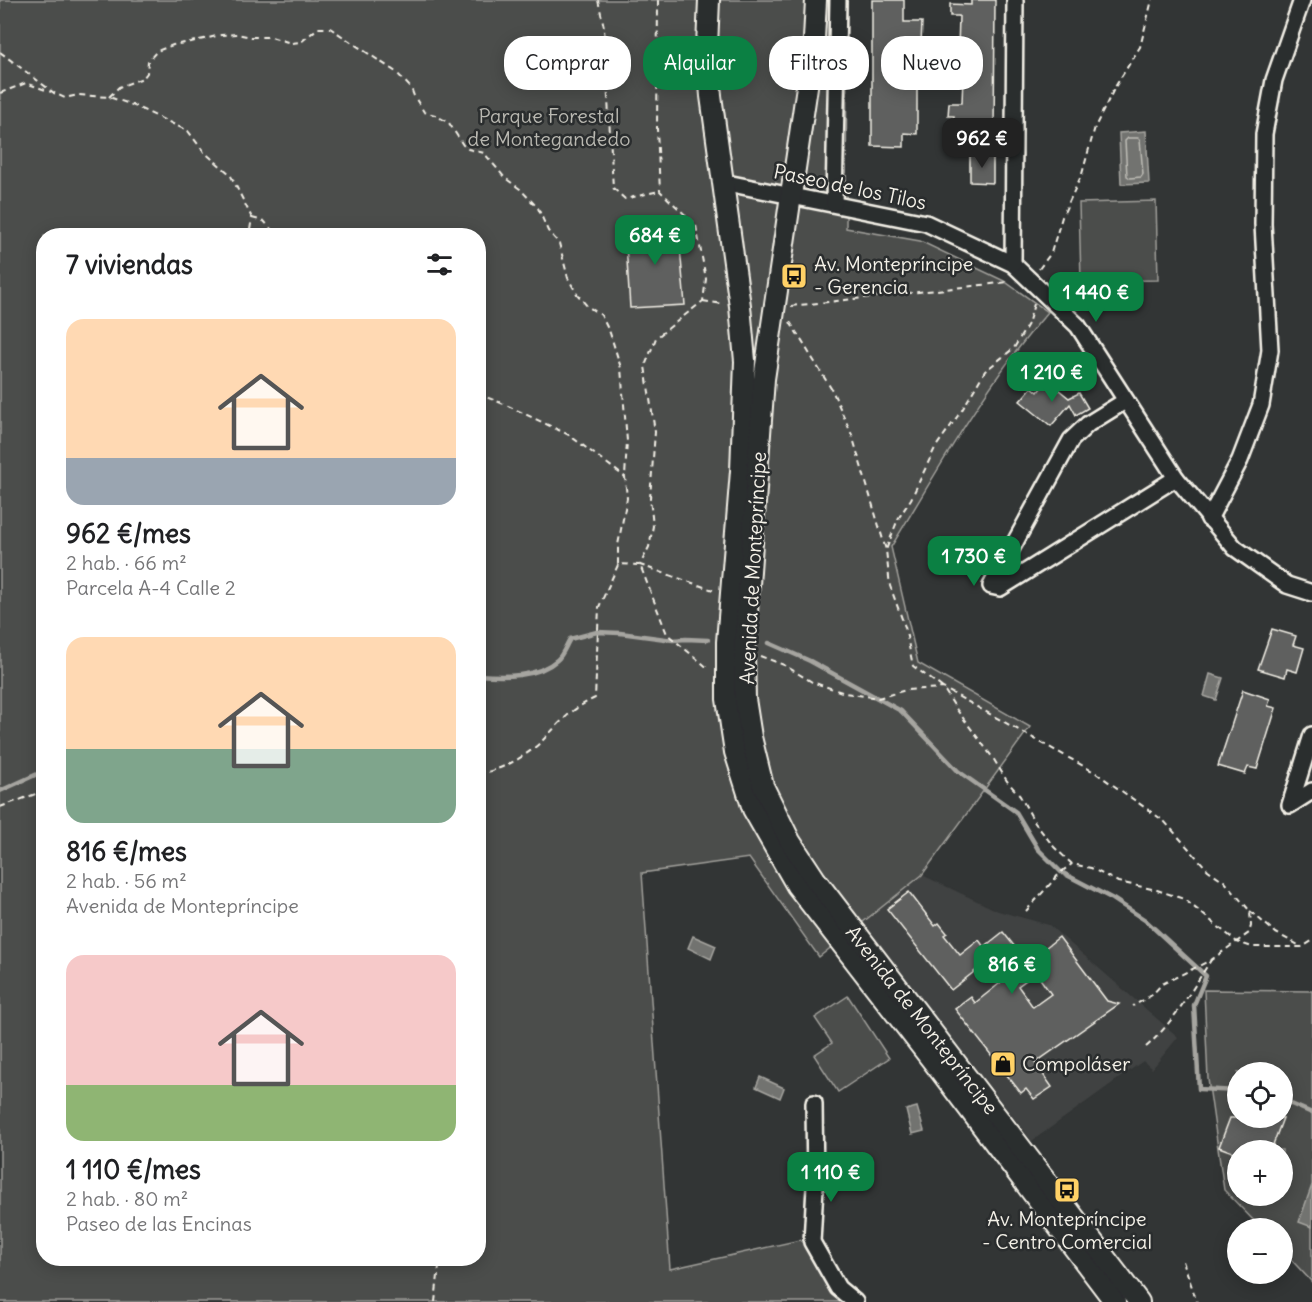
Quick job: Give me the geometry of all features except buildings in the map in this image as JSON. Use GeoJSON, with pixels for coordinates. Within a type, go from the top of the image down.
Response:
{"type":"FeatureCollection","features":[{"type":"Feature","properties":{"kind":"street","name":"Avenida de Montepríncipe"},"geometry":{"type":"LineString","coordinates":[[709,0],[707,46],[711,96],[744,340],[745,401],[727,642],[727,699],[735,752],[753,809],[797,886],[1115,1302]]}},
{"type":"Feature","properties":{"kind":"street","name":"Avenida de Montepríncipe"},"geometry":{"type":"LineString","coordinates":[[816,0],[814,39],[765,379],[744,652],[746,699],[751,737],[763,786],[790,841],[815,879],[1139,1302]]}},
{"type":"Feature","properties":{"kind":"street"},"geometry":{"type":"LineString","coordinates":[[834,203],[838,0]]}},
{"type":"Feature","properties":{"kind":"street"},"geometry":{"type":"LineString","coordinates":[[1013,264],[1015,0]]}},
{"type":"Feature","properties":{"kind":"street"},"geometry":{"type":"LineString","coordinates":[[1209,519],[1240,460],[1261,405],[1270,350],[1263,224],[1264,134],[1274,80],[1302,0]]}},
{"type":"Feature","properties":{"kind":"street","name":"Paseo de los Tilos"},"geometry":{"type":"LineString","coordinates":[[722,182],[926,223],[1013,264],[1078,326],[1176,478],[1235,548],[1287,585],[1312,593]]}},
{"type":"Feature","properties":{"kind":"street"},"geometry":{"type":"LineString","coordinates":[[1125,401],[1088,424],[1071,440],[991,586],[1000,588],[1176,478]]}},
{"type":"Feature","properties":{"kind":"street"},"geometry":{"type":"LineString","coordinates":[[1312,735],[1290,805],[1312,791]]}},
{"type":"Feature","properties":{"kind":"street"},"geometry":{"type":"LineString","coordinates":[[814,1104],[815,1187],[812,1242],[838,1288],[855,1302]]}},
{"type":"Feature","properties":{"kind":"path"},"geometry":{"type":"LineString","coordinates":[[598,0],[604,27],[613,188],[625,199],[660,191]]}},
{"type":"Feature","properties":{"kind":"path"},"geometry":{"type":"LineString","coordinates":[[639,565],[649,547],[653,526],[650,498],[655,432],[645,366],[656,338],[703,301],[706,279],[696,225],[660,191],[657,129],[658,0]]}},
{"type":"Feature","properties":{"kind":"path"},"geometry":{"type":"LineString","coordinates":[[1152,0],[1140,47],[1114,87],[1095,127],[1082,174],[1062,217],[1052,253],[1030,280],[777,308],[832,390],[852,435],[886,550],[890,586],[905,627],[913,666],[943,688],[1096,773],[1128,794],[1164,821],[1208,870],[1224,881],[1250,911],[1276,933],[1302,947]]}},
{"type":"Feature","properties":{"kind":"path"},"geometry":{"type":"LineString","coordinates":[[109,97],[119,87],[143,78],[147,73],[148,61],[158,51],[173,45],[220,34],[271,37],[291,43],[301,42],[318,28],[330,28],[396,72],[411,88],[424,112],[449,123],[463,145],[468,149],[484,153],[505,178],[520,189],[538,208],[548,231],[559,243],[568,279],[587,306],[601,315],[610,333],[621,368],[627,441],[625,477],[627,498],[618,545],[618,564],[599,607],[595,698],[576,706],[540,743],[522,757],[486,772]]}},
{"type":"Feature","properties":{"kind":"path"},"geometry":{"type":"LineString","coordinates":[[0,52],[54,93]]}},
{"type":"Feature","properties":{"kind":"path"},"geometry":{"type":"LineString","coordinates":[[0,93],[26,83],[65,98],[78,95],[109,97],[130,104],[188,131],[204,152],[230,174],[252,218],[250,228]]}},
{"type":"Feature","properties":{"kind":"path"},"geometry":{"type":"LineString","coordinates":[[252,218],[264,220],[270,228]]}},
{"type":"Feature","properties":{"kind":"path"},"geometry":{"type":"LineString","coordinates":[[886,550],[898,519],[911,499],[935,447],[962,410],[985,371],[1014,348],[1029,324],[1034,304],[1042,290]]}},
{"type":"Feature","properties":{"kind":"path"},"geometry":{"type":"LineString","coordinates":[[703,301],[740,306]]}},
{"type":"Feature","properties":{"kind":"path"},"geometry":{"type":"LineString","coordinates":[[486,397],[569,435],[625,477]]}},
{"type":"Feature","properties":{"kind":"path"},"geometry":{"type":"LineString","coordinates":[[618,564],[639,565],[714,590]]}},
{"type":"Feature","properties":{"kind":"path"},"geometry":{"type":"LineString","coordinates":[[639,565],[667,634],[706,666],[712,675]]}},
{"type":"Feature","properties":{"kind":"path"},"geometry":{"type":"LineString","coordinates":[[755,654],[783,664],[812,682],[845,693],[878,698],[906,690],[943,688]]}},
{"type":"Feature","properties":{"kind":"path"},"geometry":{"type":"LineString","coordinates":[[943,688],[1007,781],[1020,796],[1035,823],[1054,848],[1072,864],[1091,868],[1118,882],[1157,890],[1184,899],[1236,942],[1252,946],[1302,947],[1312,941]]}},
{"type":"Feature","properties":{"kind":"path"},"geometry":{"type":"LineString","coordinates":[[0,807],[36,794]]}},
{"type":"Feature","properties":{"kind":"path"},"geometry":{"type":"LineString","coordinates":[[1026,911],[1061,872],[1072,864]]}},
{"type":"Feature","properties":{"kind":"path"},"geometry":{"type":"LineString","coordinates":[[1133,1005],[1152,995],[1162,984],[1211,960],[1249,933],[1250,911]]}},
{"type":"Feature","properties":{"kind":"path"},"geometry":{"type":"LineString","coordinates":[[1146,1047],[1175,1017],[1211,960]]}},
{"type":"Feature","properties":{"kind":"path"},"geometry":{"type":"LineString","coordinates":[[1183,1261],[1197,1302]]}},
{"type":"Feature","properties":{"kind":"path"},"geometry":{"type":"LineString","coordinates":[[435,1302],[439,1266]]}},
{"type":"Feature","properties":{"kind":"shaded area"},"geometry":{"type":"Polygon","coordinates":[[[922,875],[998,911],[1049,925],[1178,1037],[1152,1069],[1143,1061],[1032,1141],[862,923],[922,875]]]}},
{"type":"Feature","properties":{"kind":"green space","name":"Parque Forestal de Montegandedo"},"geometry":{"type":"Polygon","coordinates":[[[0,0],[847,0],[847,36],[769,36],[769,90],[847,90],[846,228],[920,241],[1004,281],[1048,312],[1025,339],[984,396],[891,547],[918,663],[1030,727],[922,875],[819,957],[749,858],[642,873],[670,1269],[800,1240],[857,1302],[0,1302],[0,0]]]}},
{"type":"Feature","properties":{"kind":"green space"},"geometry":{"type":"Polygon","coordinates":[[[1156,201],[1158,280],[1081,281],[1079,203],[1156,201]]]}},
{"type":"Feature","properties":{"kind":"green space"},"geometry":{"type":"Polygon","coordinates":[[[1204,990],[1312,991],[1312,1282],[1293,1262],[1293,1218],[1251,1218],[1240,1206],[1293,1206],[1293,1140],[1227,1140],[1227,1193],[1224,1190],[1208,1079],[1204,990]]]}},
{"type":"Feature","properties":{"kind":"green space"},"geometry":{"type":"Polygon","coordinates":[[[848,996],[889,1058],[838,1092],[814,1055],[832,1043],[815,1018],[848,996]]]}},
{"type":"Feature","properties":{"kind":"water"},"geometry":{"type":"Polygon","coordinates":[[[1146,131],[1149,183],[1121,184],[1119,133],[1146,131]]]}},
{"type":"Feature","properties":{"kind":"water"},"geometry":{"type":"Polygon","coordinates":[[[1210,674],[1223,678],[1216,700],[1204,696],[1210,674]]]}},
{"type":"Feature","properties":{"kind":"water"},"geometry":{"type":"Polygon","coordinates":[[[693,936],[716,946],[711,959],[688,948],[693,936]]]}},
{"type":"Feature","properties":{"kind":"water"},"geometry":{"type":"Polygon","coordinates":[[[760,1077],[784,1088],[780,1098],[756,1087],[760,1077]]]}},
{"type":"Feature","properties":{"kind":"water"},"geometry":{"type":"Polygon","coordinates":[[[917,1107],[924,1131],[912,1134],[906,1110],[917,1107]]]}},
{"type":"Feature","properties":{"kind":"water"},"geometry":{"type":"Polygon","coordinates":[[[1312,1185],[1312,1227],[1299,1222],[1312,1185]]]}},
{"type":"Feature","properties":{"kind":"waterway"},"geometry":{"type":"LineString","coordinates":[[486,675],[520,675],[540,670],[559,658],[570,639],[597,632],[673,640],[708,640]]}},
{"type":"Feature","properties":{"kind":"waterway"},"geometry":{"type":"LineString","coordinates":[[769,643],[810,661],[901,711],[958,771],[1016,812],[1038,849],[1061,872],[1113,899],[1145,920],[1206,976],[1194,1005],[1199,1089],[1227,1090]]}},
{"type":"Feature","properties":{"kind":"waterway"},"geometry":{"type":"LineString","coordinates":[[0,791],[36,775]]}},
{"type":"Feature","properties":{"kind":"waterway"},"geometry":{"type":"LineString","coordinates":[[1293,1105],[1312,1113]]}},
{"type":"Feature","properties":{"kind":"place","name":"Av. Montepríncipe - Gerencia"},"geometry":{"type":"Point","coordinates":[794,276]}},
{"type":"Feature","properties":{"kind":"place","name":"Compoláser"},"geometry":{"type":"Point","coordinates":[1003,1064]}},
{"type":"Feature","properties":{"kind":"place","name":"Av. Montepríncipe - Centro Comercial"},"geometry":{"type":"Point","coordinates":[1067,1190]}}]}
